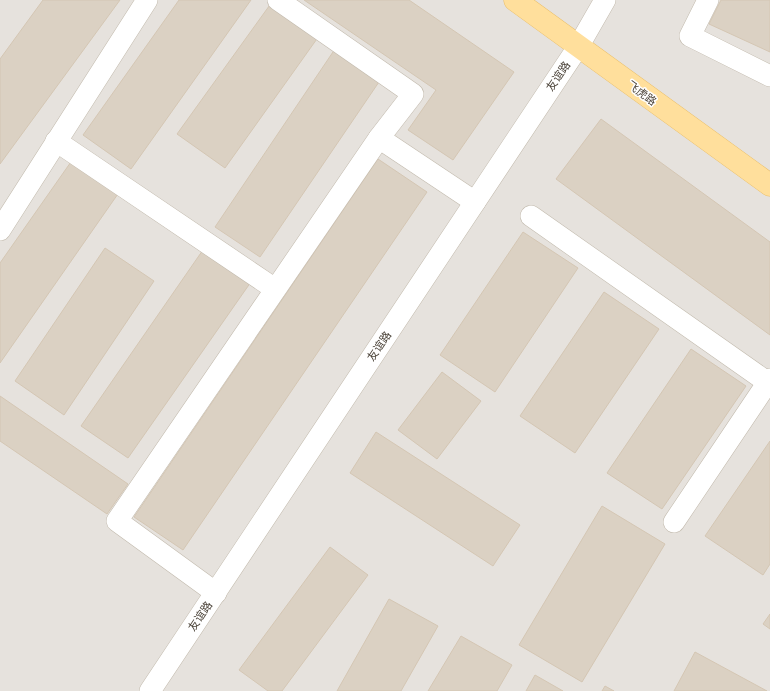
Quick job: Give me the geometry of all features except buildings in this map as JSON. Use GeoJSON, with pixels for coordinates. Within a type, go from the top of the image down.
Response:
{"type":"FeatureCollection","features":[{"type":"Feature","properties":{"kind":"main road","name":"飞虎路"},"geometry":{"type":"LineString","coordinates":[[515,0],[770,185]]}},
{"type":"Feature","properties":{"kind":"street"},"geometry":{"type":"LineString","coordinates":[[0,230],[147,0]]}},
{"type":"Feature","properties":{"kind":"street"},"geometry":{"type":"LineString","coordinates":[[216,592],[117,521],[379,138],[414,94],[278,0]]}},
{"type":"Feature","properties":{"kind":"street","name":"友谊路"},"geometry":{"type":"LineString","coordinates":[[150,691],[578,47],[605,0]]}},
{"type":"Feature","properties":{"kind":"street"},"geometry":{"type":"LineString","coordinates":[[708,0],[690,36],[770,76]]}},
{"type":"Feature","properties":{"kind":"street"},"geometry":{"type":"LineString","coordinates":[[379,138],[475,202]]}},
{"type":"Feature","properties":{"kind":"street"},"geometry":{"type":"LineString","coordinates":[[56,142],[275,289]]}},
{"type":"Feature","properties":{"kind":"street"},"geometry":{"type":"LineString","coordinates":[[531,216],[769,382],[674,522]]}},
{"type":"Feature","properties":{"kind":"shaded area"},"geometry":{"type":"Polygon","coordinates":[[[0,0],[770,0],[770,691],[0,691],[0,0]]]}}]}
